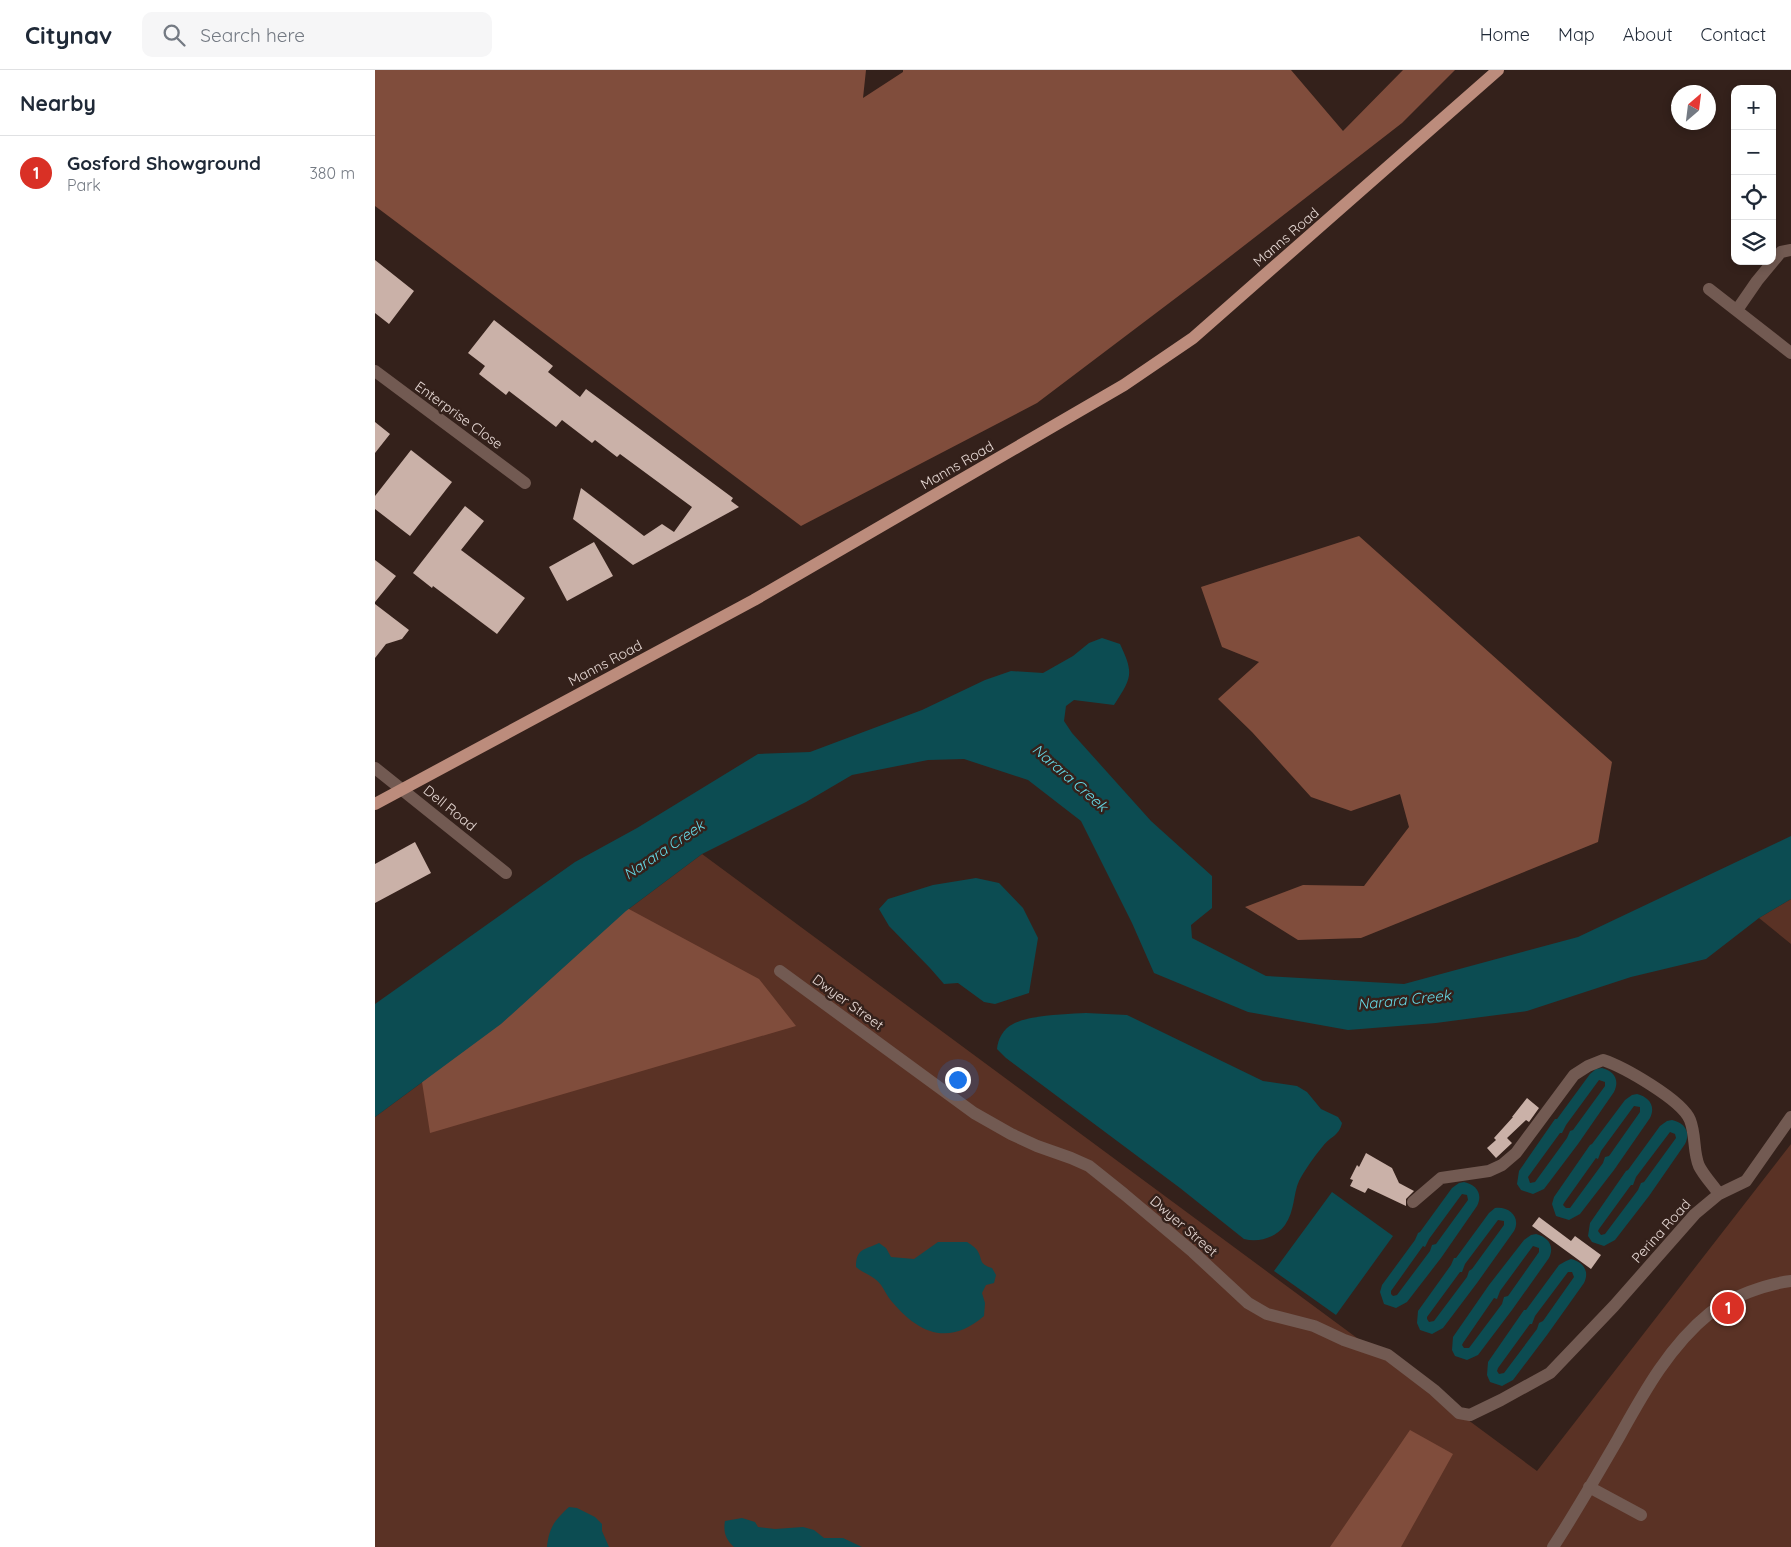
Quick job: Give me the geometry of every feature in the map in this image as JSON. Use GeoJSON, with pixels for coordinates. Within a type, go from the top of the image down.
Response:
{"type":"FeatureCollection","features":[{"type":"Feature","properties":{"kind":"main road","name":"Manns Road"},"geometry":{"type":"LineString","coordinates":[[375,804],[754,600],[1124,385],[1193,338],[1498,70]]}},
{"type":"Feature","properties":{"kind":"street"},"geometry":{"type":"LineString","coordinates":[[1737,310],[1757,281],[1781,252],[1791,250]]}},
{"type":"Feature","properties":{"kind":"street"},"geometry":{"type":"LineString","coordinates":[[1709,289],[1791,353]]}},
{"type":"Feature","properties":{"kind":"street","name":"Enterprise Close"},"geometry":{"type":"LineString","coordinates":[[375,371],[525,483]]}},
{"type":"Feature","properties":{"kind":"street","name":"Dell Road"},"geometry":{"type":"LineString","coordinates":[[375,768],[506,873]]}},
{"type":"Feature","properties":{"kind":"street","name":"Dwyer Street"},"geometry":{"type":"LineString","coordinates":[[780,971],[974,1113],[1028,1142],[1089,1166],[1193,1252],[1248,1303],[1267,1314],[1314,1326],[1344,1340],[1388,1355],[1434,1390],[1459,1414],[1470,1415],[1550,1372],[1573,1348]]}},
{"type":"Feature","properties":{"kind":"street"},"geometry":{"type":"LineString","coordinates":[[1413,1202],[1441,1178],[1489,1171],[1502,1165],[1516,1153],[1574,1075],[1588,1066],[1603,1060],[1616,1065],[1656,1088],[1690,1119],[1699,1165],[1719,1194]]}},
{"type":"Feature","properties":{"kind":"street","name":"Perina Road"},"geometry":{"type":"LineString","coordinates":[[1573,1348],[1614,1306],[1695,1214],[1719,1194],[1746,1182],[1791,1117]]}},
{"type":"Feature","properties":{"kind":"street"},"geometry":{"type":"LineString","coordinates":[[1553,1547],[1655,1377],[1690,1331],[1710,1313],[1730,1300],[1765,1287],[1791,1281]]}},
{"type":"Feature","properties":{"kind":"street"},"geometry":{"type":"LineString","coordinates":[[1589,1487],[1641,1515]]}},
{"type":"Feature","properties":{"kind":"shaded area"},"geometry":{"type":"Polygon","coordinates":[[[375,70],[866,70],[863,98],[903,72],[903,70],[1291,70],[1343,131],[1403,70],[1455,70],[1402,123],[1037,403],[801,526],[375,206],[375,70]]]}},
{"type":"Feature","properties":{"kind":"shaded area"},"geometry":{"type":"Polygon","coordinates":[[[1359,536],[1612,762],[1598,842],[1361,938],[1298,940],[1245,907],[1303,885],[1364,886],[1409,827],[1400,794],[1351,811],[1311,797],[1252,732],[1218,699],[1259,662],[1222,647],[1201,587],[1359,536]]]}},
{"type":"Feature","properties":{"kind":"shaded area"},"geometry":{"type":"Polygon","coordinates":[[[702,854],[1537,1471],[1791,1144],[1791,1547],[375,1547],[375,1117],[501,1024],[626,911],[702,854]]]}},
{"type":"Feature","properties":{"kind":"shaded area"},"geometry":{"type":"Polygon","coordinates":[[[1791,899],[1791,944],[1759,918],[1791,899]]]}},
{"type":"Feature","properties":{"kind":"shaded area"},"geometry":{"type":"Polygon","coordinates":[[[627,908],[759,979],[796,1026],[430,1133],[422,1082],[627,908]]]}},
{"type":"Feature","properties":{"kind":"shaded area"},"geometry":{"type":"Polygon","coordinates":[[[1410,1430],[1453,1454],[1401,1547],[1330,1547],[1410,1430]]]}},
{"type":"Feature","properties":{"kind":"water","name":"Narara Creek"},"geometry":{"type":"Polygon","coordinates":[[[1102,638],[1120,644],[1129,669],[1125,688],[1114,705],[1074,700],[1066,706],[1064,721],[1072,733],[1151,821],[1212,876],[1212,908],[1191,925],[1192,938],[1266,976],[1404,984],[1578,937],[1791,836],[1791,899],[1759,918],[1706,959],[1631,977],[1527,1011],[1436,1023],[1348,1030],[1248,1012],[1154,973],[1132,923],[1081,821],[1028,780],[964,759],[928,760],[852,775],[806,802],[702,854],[626,911],[501,1024],[375,1117],[375,1004],[575,862],[637,828],[758,754],[810,752],[922,710],[985,680],[1011,671],[1043,673],[1073,656],[1089,643],[1102,638]]]}},
{"type":"Feature","properties":{"kind":"water"},"geometry":{"type":"Polygon","coordinates":[[[976,878],[999,883],[1023,908],[1038,938],[1029,993],[995,1004],[984,1002],[958,983],[944,984],[889,926],[879,909],[888,899],[933,885],[976,878]]]}},
{"type":"Feature","properties":{"kind":"water"},"geometry":{"type":"Polygon","coordinates":[[[1086,1013],[1127,1015],[1263,1081],[1297,1086],[1307,1092],[1321,1109],[1338,1117],[1342,1123],[1341,1127],[1320,1149],[1301,1177],[1297,1186],[1291,1214],[1285,1225],[1277,1233],[1261,1240],[1244,1239],[1180,1188],[1006,1058],[997,1049],[1004,1031],[1009,1026],[1020,1021],[1048,1016],[1086,1013]]]}},
{"type":"Feature","properties":{"kind":"water"},"geometry":{"type":"Polygon","coordinates":[[[1602,1068],[1613,1074],[1616,1080],[1614,1092],[1544,1189],[1533,1194],[1521,1190],[1517,1184],[1519,1171],[1555,1119],[1557,1119],[1590,1074],[1596,1069],[1602,1068]],[[1599,1080],[1528,1177],[1530,1183],[1535,1182],[1570,1131],[1573,1130],[1605,1086],[1605,1082],[1599,1080]]]}},
{"type":"Feature","properties":{"kind":"water"},"geometry":{"type":"Polygon","coordinates":[[[1632,1095],[1641,1095],[1648,1100],[1652,1106],[1650,1118],[1614,1170],[1580,1214],[1569,1220],[1556,1216],[1552,1204],[1554,1197],[1590,1145],[1625,1100],[1632,1095]],[[1634,1106],[1601,1151],[1598,1159],[1596,1158],[1564,1203],[1563,1205],[1566,1208],[1570,1208],[1603,1163],[1605,1157],[1609,1156],[1640,1112],[1640,1107],[1634,1106]]]}},
{"type":"Feature","properties":{"kind":"water"},"geometry":{"type":"Polygon","coordinates":[[[1667,1121],[1677,1121],[1686,1129],[1687,1140],[1685,1144],[1649,1196],[1615,1240],[1604,1246],[1592,1242],[1588,1236],[1590,1223],[1626,1171],[1660,1126],[1667,1121]],[[1670,1132],[1636,1177],[1633,1185],[1631,1185],[1599,1229],[1598,1231],[1601,1235],[1605,1234],[1638,1190],[1641,1183],[1644,1182],[1676,1138],[1675,1134],[1670,1132]]]}},
{"type":"Feature","properties":{"kind":"water"},"geometry":{"type":"Polygon","coordinates":[[[1459,1183],[1469,1183],[1478,1191],[1479,1202],[1477,1206],[1441,1258],[1407,1302],[1396,1308],[1384,1304],[1380,1292],[1382,1285],[1415,1240],[1418,1233],[1452,1188],[1459,1183]],[[1462,1194],[1425,1247],[1423,1246],[1391,1291],[1393,1296],[1397,1295],[1430,1251],[1432,1245],[1436,1244],[1468,1200],[1467,1195],[1462,1194]]]}},
{"type":"Feature","properties":{"kind":"water"},"geometry":{"type":"Polygon","coordinates":[[[1332,1192],[1393,1236],[1336,1315],[1274,1271],[1332,1192]]]}},
{"type":"Feature","properties":{"kind":"water"},"geometry":{"type":"Polygon","coordinates":[[[1495,1208],[1509,1211],[1515,1217],[1516,1226],[1514,1231],[1443,1328],[1432,1334],[1420,1330],[1417,1323],[1418,1311],[1454,1258],[1456,1258],[1489,1213],[1495,1208]],[[1498,1220],[1465,1264],[1462,1272],[1460,1272],[1427,1317],[1429,1322],[1434,1321],[1467,1277],[1469,1271],[1504,1225],[1504,1221],[1498,1220]]]}},
{"type":"Feature","properties":{"kind":"water"},"geometry":{"type":"Polygon","coordinates":[[[1531,1235],[1540,1235],[1547,1240],[1551,1246],[1549,1258],[1478,1355],[1467,1360],[1455,1356],[1452,1350],[1453,1337],[1489,1285],[1524,1240],[1531,1235]],[[1533,1246],[1500,1291],[1497,1299],[1494,1298],[1463,1343],[1464,1348],[1469,1348],[1502,1304],[1504,1297],[1508,1296],[1539,1252],[1539,1248],[1533,1246]]]}},
{"type":"Feature","properties":{"kind":"water"},"geometry":{"type":"Polygon","coordinates":[[[938,1242],[967,1242],[976,1249],[983,1263],[992,1268],[996,1275],[994,1283],[986,1285],[982,1293],[985,1303],[984,1316],[970,1326],[945,1333],[933,1332],[910,1320],[889,1298],[879,1282],[856,1267],[856,1261],[862,1250],[879,1243],[886,1248],[891,1257],[914,1259],[938,1242]]]}},
{"type":"Feature","properties":{"kind":"water"},"geometry":{"type":"Polygon","coordinates":[[[1571,1259],[1582,1265],[1586,1271],[1584,1283],[1513,1380],[1502,1386],[1490,1382],[1487,1375],[1488,1362],[1524,1310],[1526,1310],[1559,1265],[1571,1259]],[[1568,1272],[1535,1316],[1532,1324],[1530,1324],[1498,1368],[1499,1374],[1504,1373],[1537,1329],[1539,1323],[1543,1321],[1574,1277],[1572,1272],[1568,1272]]]}},
{"type":"Feature","properties":{"kind":"water"},"geometry":{"type":"Polygon","coordinates":[[[569,1507],[577,1508],[595,1517],[602,1524],[602,1531],[609,1547],[547,1547],[553,1524],[569,1507]]]}},
{"type":"Feature","properties":{"kind":"water"},"geometry":{"type":"Polygon","coordinates":[[[742,1518],[755,1522],[758,1527],[775,1529],[803,1527],[814,1530],[824,1538],[843,1538],[862,1547],[734,1547],[726,1535],[724,1529],[725,1521],[742,1518]]]}},
{"type":"Feature","properties":{"kind":"building"},"geometry":{"type":"Polygon","coordinates":[[[375,260],[414,291],[389,324],[375,313],[375,260]]]}},
{"type":"Feature","properties":{"kind":"building"},"geometry":{"type":"Polygon","coordinates":[[[494,320],[553,366],[548,372],[580,397],[586,389],[733,498],[731,501],[739,507],[633,565],[573,519],[581,488],[644,536],[662,524],[674,532],[692,507],[620,454],[617,457],[595,440],[592,443],[562,420],[556,427],[509,391],[506,395],[479,374],[485,366],[468,353],[494,320]]]}},
{"type":"Feature","properties":{"kind":"building"},"geometry":{"type":"Polygon","coordinates":[[[375,422],[390,434],[375,453],[375,422]]]}},
{"type":"Feature","properties":{"kind":"building"},"geometry":{"type":"Polygon","coordinates":[[[411,450],[452,482],[410,536],[375,509],[375,496],[411,450]]]}},
{"type":"Feature","properties":{"kind":"building"},"geometry":{"type":"Polygon","coordinates":[[[465,506],[484,521],[461,550],[525,598],[497,634],[413,573],[465,506]]]}},
{"type":"Feature","properties":{"kind":"building"},"geometry":{"type":"Polygon","coordinates":[[[594,542],[613,576],[567,601],[549,567],[594,542]]]}},
{"type":"Feature","properties":{"kind":"building"},"geometry":{"type":"Polygon","coordinates":[[[375,560],[396,576],[375,602],[375,560]]]}},
{"type":"Feature","properties":{"kind":"building"},"geometry":{"type":"Polygon","coordinates":[[[375,604],[409,630],[402,639],[386,644],[375,658],[375,604]]]}},
{"type":"Feature","properties":{"kind":"building"},"geometry":{"type":"Polygon","coordinates":[[[415,842],[431,873],[375,903],[375,864],[415,842]]]}},
{"type":"Feature","properties":{"kind":"building"},"geometry":{"type":"Polygon","coordinates":[[[1527,1098],[1539,1108],[1529,1122],[1526,1120],[1507,1138],[1512,1143],[1496,1158],[1487,1148],[1496,1140],[1494,1138],[1527,1098]]]}},
{"type":"Feature","properties":{"kind":"building"},"geometry":{"type":"Polygon","coordinates":[[[1366,1153],[1392,1168],[1399,1183],[1414,1191],[1406,1199],[1406,1206],[1368,1188],[1365,1193],[1350,1186],[1353,1180],[1350,1179],[1366,1153]]]}},
{"type":"Feature","properties":{"kind":"building"},"geometry":{"type":"Polygon","coordinates":[[[1539,1217],[1571,1241],[1575,1236],[1601,1255],[1591,1269],[1532,1226],[1539,1217]]]}},
{"type":"Feature","properties":{"kind":"place","name":"Gosford Showground"},"geometry":{"type":"Point","coordinates":[1728,1308]}}]}
